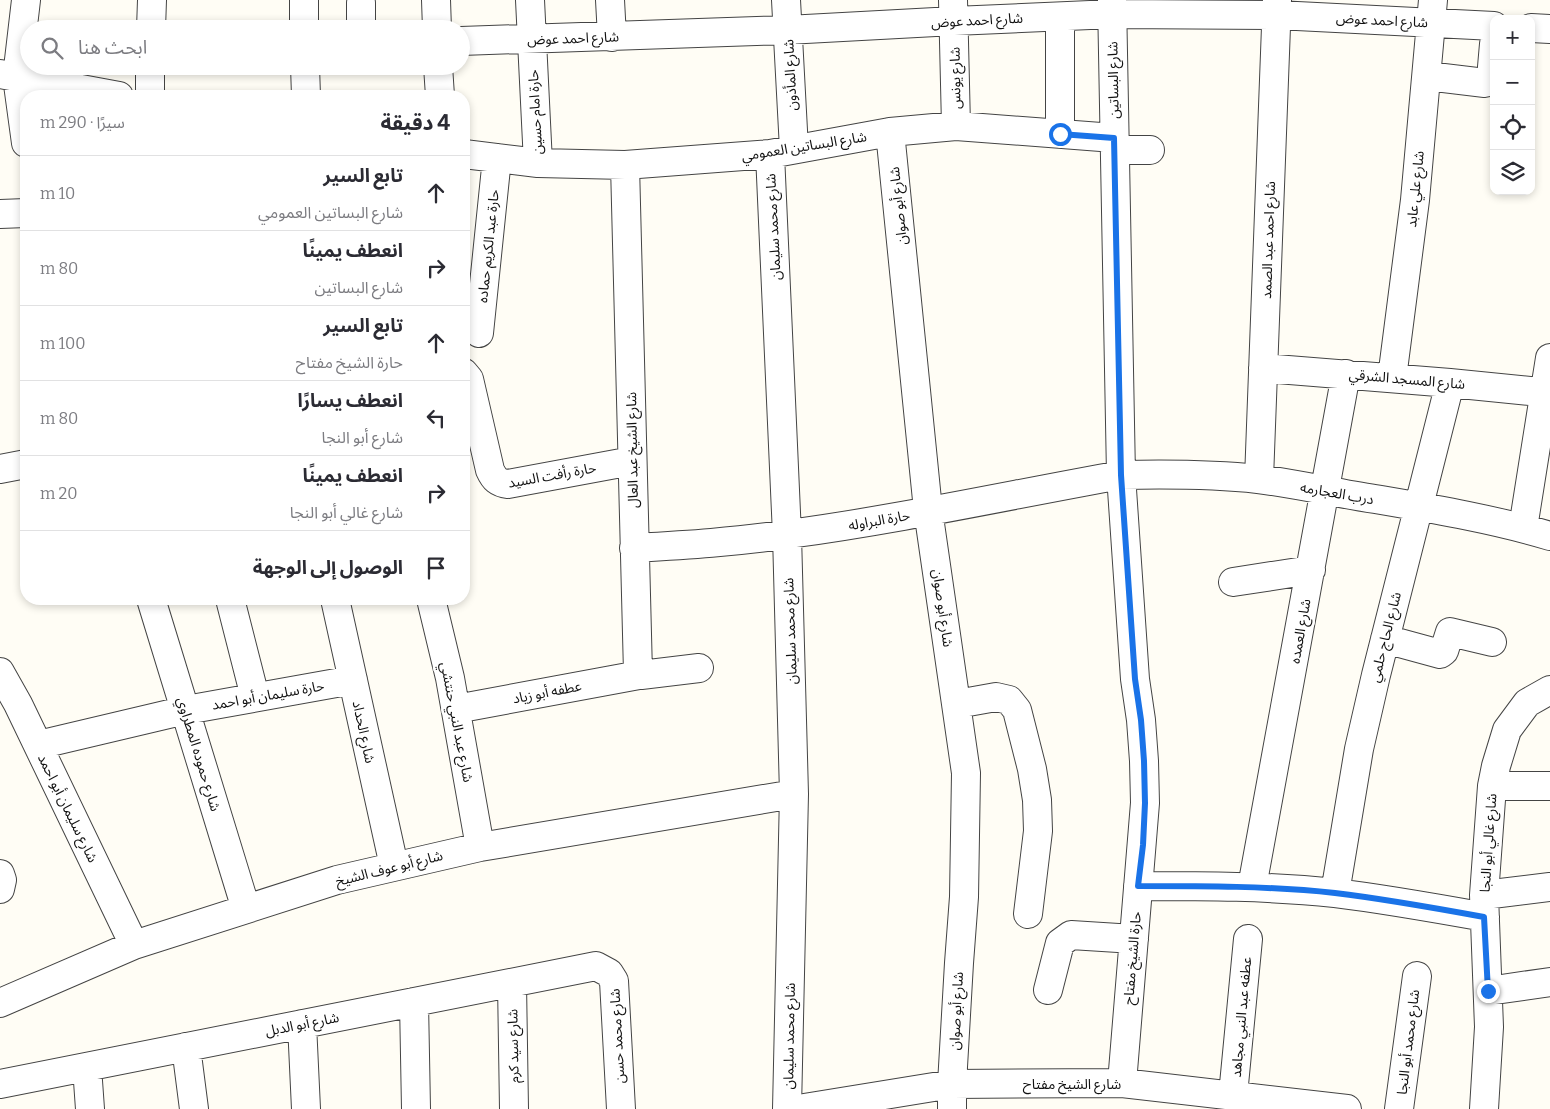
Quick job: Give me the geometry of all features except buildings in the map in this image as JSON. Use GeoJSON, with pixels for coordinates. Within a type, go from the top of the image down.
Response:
{"type":"FeatureCollection","features":[{"type":"Feature","properties":{"kind":"street"},"geometry":{"type":"LineString","coordinates":[[21,20],[26,0]]}},
{"type":"Feature","properties":{"kind":"street"},"geometry":{"type":"LineString","coordinates":[[151,20],[152,0]]}},
{"type":"Feature","properties":{"kind":"street"},"geometry":{"type":"LineString","coordinates":[[304,0],[304,20]]}},
{"type":"Feature","properties":{"kind":"street"},"geometry":{"type":"LineString","coordinates":[[436,0],[437,20]]}},
{"type":"Feature","properties":{"kind":"street","name":"حارة امام حسين"},"geometry":{"type":"LineString","coordinates":[[530,0],[538,163]]}},
{"type":"Feature","properties":{"kind":"street"},"geometry":{"type":"LineString","coordinates":[[610,0],[612,37]]}},
{"type":"Feature","properties":{"kind":"street","name":"شارع المأذون"},"geometry":{"type":"LineString","coordinates":[[782,152],[788,30],[786,0]]}},
{"type":"Feature","properties":{"kind":"street","name":"شارع احمد عوض"},"geometry":{"type":"LineString","coordinates":[[470,41],[788,30],[954,10],[1060,17],[1112,7],[1433,11],[1490,25]]}},
{"type":"Feature","properties":{"kind":"street","name":"شارع البساتين"},"geometry":{"type":"LineString","coordinates":[[1112,7],[1121,475]]}},
{"type":"Feature","properties":{"kind":"street","name":"شارع احمد عبد الصمد"},"geometry":{"type":"LineString","coordinates":[[1259,479],[1277,8]]}},
{"type":"Feature","properties":{"kind":"street","name":"شارع يونس"},"geometry":{"type":"LineString","coordinates":[[954,10],[956,126]]}},
{"type":"Feature","properties":{"kind":"street","name":"شارع علي عابد"},"geometry":{"type":"LineString","coordinates":[[1392,378],[1414,200],[1433,11]]}},
{"type":"Feature","properties":{"kind":"street"},"geometry":{"type":"LineString","coordinates":[[1060,17],[1060,134]]}},
{"type":"Feature","properties":{"kind":"street"},"geometry":{"type":"LineString","coordinates":[[20,25],[8,76],[20,121]]}},
{"type":"Feature","properties":{"kind":"street"},"geometry":{"type":"LineString","coordinates":[[1535,28],[1550,29]]}},
{"type":"Feature","properties":{"kind":"street"},"geometry":{"type":"LineString","coordinates":[[1426,76],[1490,65]]}},
{"type":"Feature","properties":{"kind":"street"},"geometry":{"type":"LineString","coordinates":[[150,75],[150,90]]}},
{"type":"Feature","properties":{"kind":"street"},"geometry":{"type":"LineString","coordinates":[[305,75],[306,90]]}},
{"type":"Feature","properties":{"kind":"street"},"geometry":{"type":"LineString","coordinates":[[439,75],[440,90]]}},
{"type":"Feature","properties":{"kind":"street"},"geometry":{"type":"LineString","coordinates":[[8,76],[82,90]]}},
{"type":"Feature","properties":{"kind":"street","name":"شارع البساتين العمومي"},"geometry":{"type":"LineString","coordinates":[[470,155],[538,163],[625,165],[782,152],[890,132],[956,126],[1060,134],[1150,150]]}},
{"type":"Feature","properties":{"kind":"street","name":"شارع أبو صوان"},"geometry":{"type":"LineString","coordinates":[[890,132],[928,510],[966,773],[964,897],[952,1097]]}},
{"type":"Feature","properties":{"kind":"street","name":"شارع محمد سليمان"},"geometry":{"type":"LineString","coordinates":[[782,152],[787,535],[794,794],[787,1109]]}},
{"type":"Feature","properties":{"kind":"street","name":"حارة عبد الكريم حماده"},"geometry":{"type":"LineString","coordinates":[[479,333],[497,158]]}},
{"type":"Feature","properties":{"kind":"street","name":"شارع الشيخ عبد العال"},"geometry":{"type":"LineString","coordinates":[[625,165],[634,548],[639,675]]}},
{"type":"Feature","properties":{"kind":"street"},"geometry":{"type":"LineString","coordinates":[[0,214],[20,214]]}},
{"type":"Feature","properties":{"kind":"street"},"geometry":{"type":"LineString","coordinates":[[1523,528],[1548,392],[1550,358]]}},
{"type":"Feature","properties":{"kind":"street","name":"شارع المسجد الشرقي"},"geometry":{"type":"LineString","coordinates":[[1263,368],[1450,382],[1548,392]]}},
{"type":"Feature","properties":{"kind":"street","name":"شارع العمده"},"geometry":{"type":"LineString","coordinates":[[1252,887],[1346,374]]}},
{"type":"Feature","properties":{"kind":"street","name":"شارع الحاج حلمي"},"geometry":{"type":"LineString","coordinates":[[1335,894],[1359,749],[1450,382]]}},
{"type":"Feature","properties":{"kind":"street","name":"حارة رأفت السيد"},"geometry":{"type":"LineString","coordinates":[[470,383],[490,470],[498,482],[508,484],[632,461]]}},
{"type":"Feature","properties":{"kind":"street"},"geometry":{"type":"LineString","coordinates":[[0,469],[20,465]]}},
{"type":"Feature","properties":{"kind":"street","name":"درب العجارمه"},"geometry":{"type":"LineString","coordinates":[[1121,475],[1195,474],[1259,479],[1418,507],[1523,528],[1550,536]]}},
{"type":"Feature","properties":{"kind":"street","name":"حارة البراوله"},"geometry":{"type":"LineString","coordinates":[[634,548],[716,543],[787,535],[858,524],[1121,475]]}},
{"type":"Feature","properties":{"kind":"street","name":"حارة الشيخ مفتاح"},"geometry":{"type":"LineString","coordinates":[[1121,475],[1135,679],[1144,761],[1145,811],[1122,1083]]}},
{"type":"Feature","properties":{"kind":"street"},"geometry":{"type":"LineString","coordinates":[[1233,582],[1311,570]]}},
{"type":"Feature","properties":{"kind":"street","name":"شارع حموده المطراوي"},"geometry":{"type":"LineString","coordinates":[[153,605],[246,909]]}},
{"type":"Feature","properties":{"kind":"street"},"geometry":{"type":"LineString","coordinates":[[232,605],[255,697]]}},
{"type":"Feature","properties":{"kind":"street","name":"شارع الحداد"},"geometry":{"type":"LineString","coordinates":[[336,605],[394,866]]}},
{"type":"Feature","properties":{"kind":"street","name":"شارع عبد النبي حنتشي"},"geometry":{"type":"LineString","coordinates":[[432,605],[450,678],[480,846]]}},
{"type":"Feature","properties":{"kind":"street"},"geometry":{"type":"LineString","coordinates":[[1385,639],[1440,654],[1444,651],[1450,632],[1492,642]]}},
{"type":"Feature","properties":{"kind":"street"},"geometry":{"type":"LineString","coordinates":[[639,675],[699,668]]}},
{"type":"Feature","properties":{"kind":"street","name":"شارع سليمان أبو احمد"},"geometry":{"type":"LineString","coordinates":[[0,672],[9,710],[38,746],[134,945]]}},
{"type":"Feature","properties":{"kind":"street","name":"عطفه أبو زياد"},"geometry":{"type":"LineString","coordinates":[[456,709],[639,675]]}},
{"type":"Feature","properties":{"kind":"street","name":"حارة سليمان أبو احمد"},"geometry":{"type":"LineString","coordinates":[[38,746],[186,710],[353,680]]}},
{"type":"Feature","properties":{"kind":"street"},"geometry":{"type":"LineString","coordinates":[[957,704],[996,697],[1009,700],[1017,710],[1032,769],[1037,800],[1038,831],[1028,914]]}},
{"type":"Feature","properties":{"kind":"street","name":"شارع غالي أبو النجا"},"geometry":{"type":"LineString","coordinates":[[1484,1109],[1489,1026],[1484,906],[1492,786],[1507,730],[1542,700]]}},
{"type":"Feature","properties":{"kind":"street"},"geometry":{"type":"LineString","coordinates":[[1492,786],[1550,786]]}},
{"type":"Feature","properties":{"kind":"street","name":"شارع أبو عوف الشيخ"},"geometry":{"type":"LineString","coordinates":[[0,1003],[134,945],[338,880],[480,846],[794,794]]}},
{"type":"Feature","properties":{"kind":"street"},"geometry":{"type":"LineString","coordinates":[[0,874],[2,880],[0,889]]}},
{"type":"Feature","properties":{"kind":"street"},"geometry":{"type":"LineString","coordinates":[[1138,886],[1252,887],[1335,894],[1410,904],[1484,906],[1550,887]]}},
{"type":"Feature","properties":{"kind":"street"},"geometry":{"type":"LineString","coordinates":[[1048,990],[1060,943],[1065,938],[1071,935],[1134,939]]}},
{"type":"Feature","properties":{"kind":"street","name":"عطفه عبد النبي مجاهد"},"geometry":{"type":"LineString","coordinates":[[1233,1095],[1248,939]]}},
{"type":"Feature","properties":{"kind":"street","name":"شارع أبو الدبل"},"geometry":{"type":"LineString","coordinates":[[0,1084],[588,967],[596,966],[603,968]]}},
{"type":"Feature","properties":{"kind":"street","name":"شارع محمد حسن"},"geometry":{"type":"LineString","coordinates":[[603,968],[614,981],[621,1109]]}},
{"type":"Feature","properties":{"kind":"street","name":"شارع محمد أبو النجا"},"geometry":{"type":"LineString","coordinates":[[1399,1109],[1417,976]]}},
{"type":"Feature","properties":{"kind":"street"},"geometry":{"type":"LineString","coordinates":[[1488,991],[1550,982]]}},
{"type":"Feature","properties":{"kind":"street","name":"شارع سيد كرم"},"geometry":{"type":"LineString","coordinates":[[512,983],[514,1109]]}},
{"type":"Feature","properties":{"kind":"street"},"geometry":{"type":"LineString","coordinates":[[414,1002],[416,1109]]}},
{"type":"Feature","properties":{"kind":"street"},"geometry":{"type":"LineString","coordinates":[[302,1024],[306,1109]]}},
{"type":"Feature","properties":{"kind":"street"},"geometry":{"type":"LineString","coordinates":[[186,1047],[194,1109]]}},
{"type":"Feature","properties":{"kind":"street"},"geometry":{"type":"LineString","coordinates":[[87,1067],[90,1109]]}},
{"type":"Feature","properties":{"kind":"street","name":"شارع الشيخ مفتاح"},"geometry":{"type":"LineString","coordinates":[[798,1109],[1122,1083],[1157,1098],[1233,1095],[1347,1109]]}},
{"type":"Feature","properties":{"kind":"route"},"geometry":{"type":"LineString","coordinates":[[1060,134],[1114,138],[1121,475],[1135,679],[1144,761],[1143,845],[1138,886],[1252,887],[1294,890],[1410,904],[1484,917],[1488,991]]}}]}
